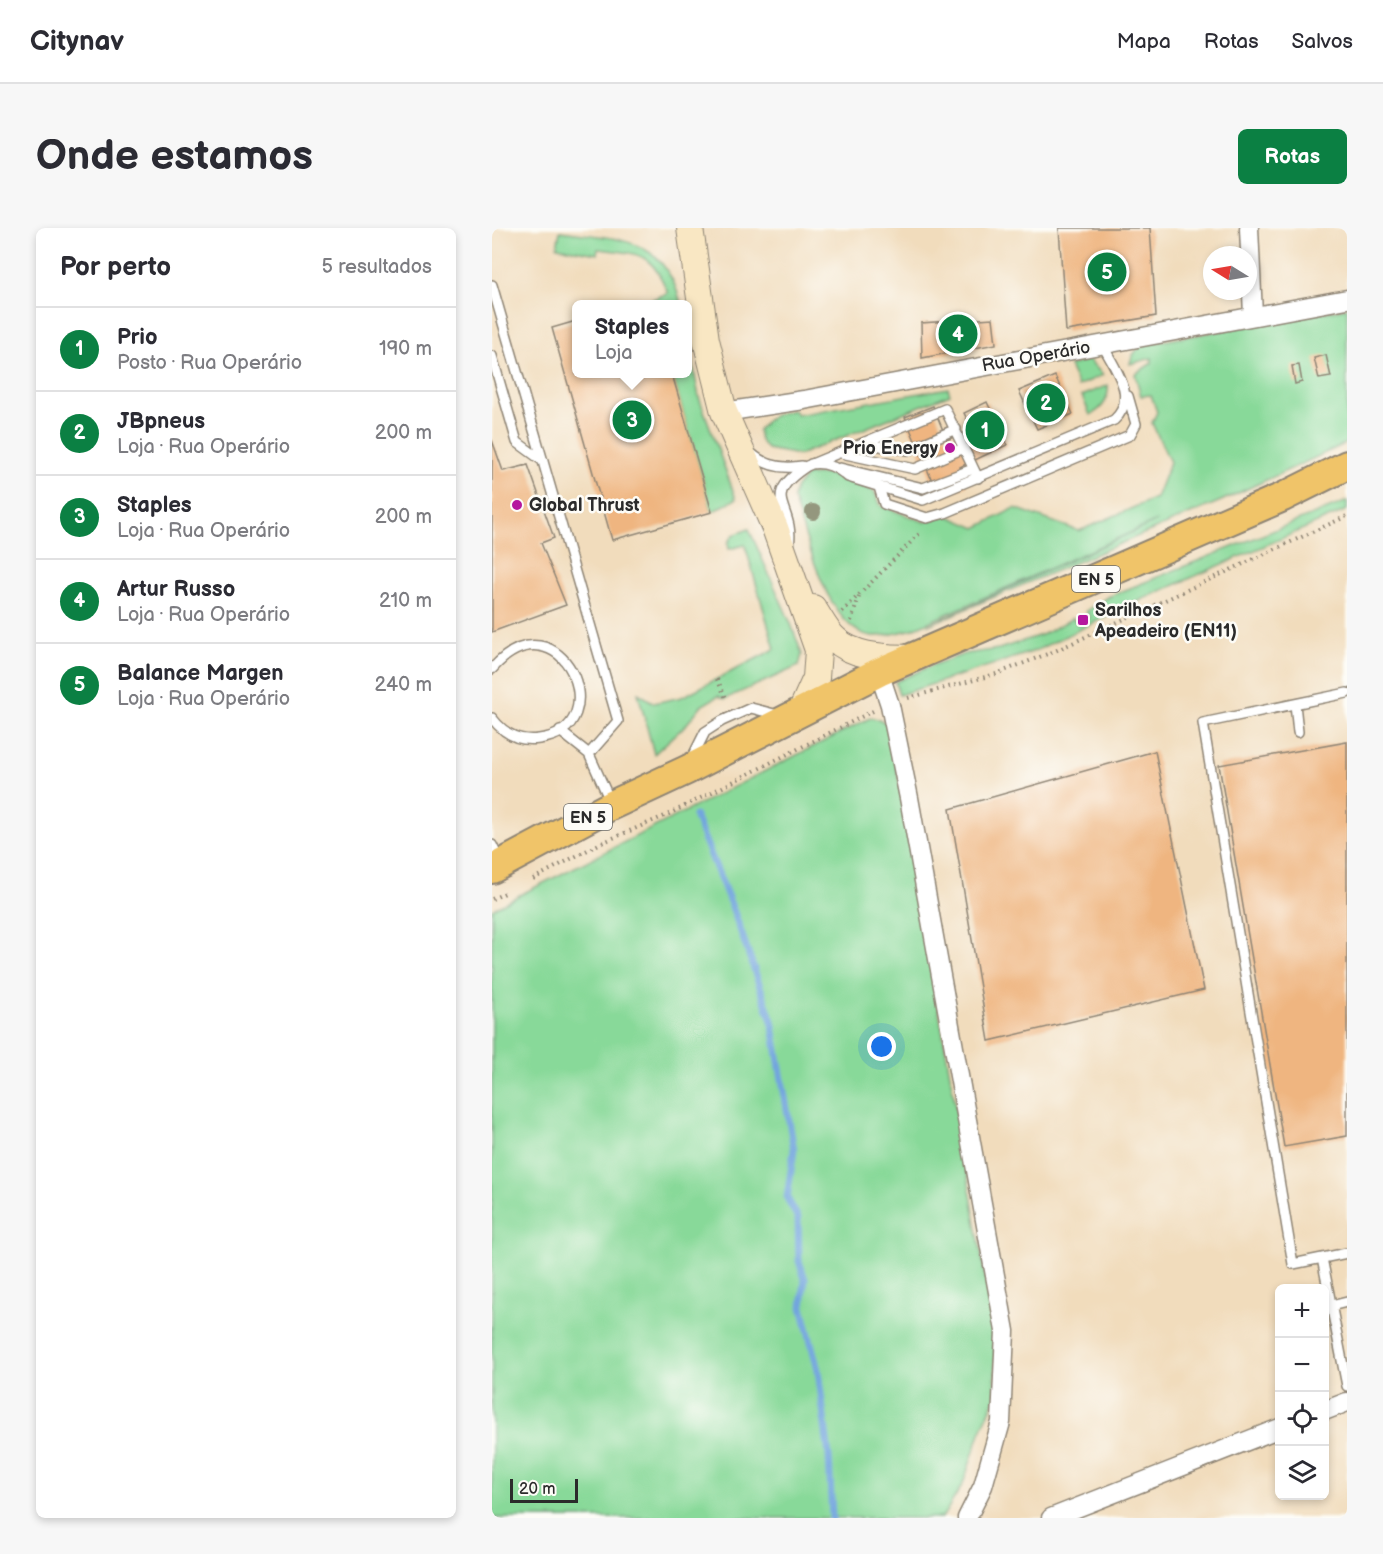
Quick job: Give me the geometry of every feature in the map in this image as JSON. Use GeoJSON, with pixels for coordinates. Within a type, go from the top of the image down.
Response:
{"type":"FeatureCollection","features":[{"type":"Feature","properties":{"kind":"main road","name":"EN 5"},"geometry":{"type":"LineString","coordinates":[[1283,498],[1347,465]]}},
{"type":"Feature","properties":{"kind":"main road","name":"EN 5"},"geometry":{"type":"LineString","coordinates":[[499,867],[612,805],[687,770],[794,713],[908,658],[1283,498],[1347,475]]}},
{"type":"Feature","properties":{"kind":"street"},"geometry":{"type":"LineString","coordinates":[[690,228],[706,340],[724,412],[791,570],[819,657],[816,678],[794,713]]}},
{"type":"Feature","properties":{"kind":"street"},"geometry":{"type":"LineString","coordinates":[[1249,228],[1253,315]]}},
{"type":"Feature","properties":{"kind":"street","name":"Rua Operário"},"geometry":{"type":"LineString","coordinates":[[724,412],[1347,299]]}},
{"type":"Feature","properties":{"kind":"street"},"geometry":{"type":"LineString","coordinates":[[791,570],[838,642],[868,654],[908,658]]}},
{"type":"Feature","properties":{"kind":"street"},"geometry":{"type":"LineString","coordinates":[[879,672],[890,705],[958,1063],[1005,1331],[1001,1422],[983,1486],[967,1518]]}},
{"type":"Feature","properties":{"kind":"street"},"geometry":{"type":"LineString","coordinates":[[1329,1409],[1347,1402]]}},
{"type":"Feature","properties":{"kind":"street"},"geometry":{"type":"LineString","coordinates":[[1051,1518],[1275,1430]]}},
{"type":"Feature","properties":{"kind":"lane"},"geometry":{"type":"LineString","coordinates":[[492,285],[618,722],[589,754]]}},
{"type":"Feature","properties":{"kind":"lane"},"geometry":{"type":"LineString","coordinates":[[879,487],[884,504],[927,518],[945,513],[1130,435],[1136,424],[1125,388],[1102,344]]}},
{"type":"Feature","properties":{"kind":"lane"},"geometry":{"type":"LineString","coordinates":[[492,356],[518,442],[543,461]]}},
{"type":"Feature","properties":{"kind":"lane"},"geometry":{"type":"LineString","coordinates":[[838,468],[848,477],[923,500],[1114,420],[1125,405],[1125,388]]}},
{"type":"Feature","properties":{"kind":"lane"},"geometry":{"type":"LineString","coordinates":[[791,570],[791,532],[780,498],[780,490],[787,481],[809,465],[945,409],[978,478]]}},
{"type":"Feature","properties":{"kind":"lane"},"geometry":{"type":"LineString","coordinates":[[864,443],[908,450],[956,429]]}},
{"type":"Feature","properties":{"kind":"lane"},"geometry":{"type":"LineString","coordinates":[[736,440],[742,442],[762,461],[784,468],[823,463],[923,488],[973,469]]}},
{"type":"Feature","properties":{"kind":"lane"},"geometry":{"type":"LineString","coordinates":[[841,453],[915,469],[964,448]]}},
{"type":"Feature","properties":{"kind":"lane"},"geometry":{"type":"LineString","coordinates":[[492,669],[502,657],[523,648],[545,648],[559,654],[569,664],[576,678],[579,693],[574,714],[560,731],[546,739],[530,741],[514,737],[500,728],[492,718]]}},
{"type":"Feature","properties":{"kind":"lane"},"geometry":{"type":"LineString","coordinates":[[1347,693],[1203,723],[1293,1264],[1347,1253]]}},
{"type":"Feature","properties":{"kind":"lane"},"geometry":{"type":"LineString","coordinates":[[1295,704],[1298,732]]}},
{"type":"Feature","properties":{"kind":"lane"},"geometry":{"type":"LineString","coordinates":[[560,731],[589,754],[612,805]]}},
{"type":"Feature","properties":{"kind":"lane"},"geometry":{"type":"LineString","coordinates":[[1322,1258],[1347,1386]]}},
{"type":"Feature","properties":{"kind":"lane"},"geometry":{"type":"LineString","coordinates":[[1331,1306],[1347,1302]]}},
{"type":"Feature","properties":{"kind":"path"},"geometry":{"type":"LineString","coordinates":[[531,879],[599,844],[667,815],[857,718],[890,705],[996,674],[1055,651],[1347,516]]}},
{"type":"Feature","properties":{"kind":"path"},"geometry":{"type":"LineString","coordinates":[[836,617],[926,528]]}},
{"type":"Feature","properties":{"kind":"path"},"geometry":{"type":"LineString","coordinates":[[849,628],[861,593]]}},
{"type":"Feature","properties":{"kind":"path"},"geometry":{"type":"LineString","coordinates":[[717,679],[726,698]]}},
{"type":"Feature","properties":{"kind":"path"},"geometry":{"type":"LineString","coordinates":[[492,899],[499,867]]}},
{"type":"Feature","properties":{"kind":"green space"},"geometry":{"type":"Polygon","coordinates":[[[560,231],[601,236],[636,245],[651,253],[663,265],[680,300],[651,300],[668,293],[656,269],[642,257],[598,249],[597,254],[557,247],[560,231]]]}},
{"type":"Feature","properties":{"kind":"green space"},"geometry":{"type":"Polygon","coordinates":[[[1347,308],[1347,443],[1221,501],[928,625],[1157,521],[913,629],[898,633],[872,636],[856,630],[843,618],[831,600],[812,557],[793,498],[796,487],[807,475],[828,474],[874,491],[881,506],[925,522],[946,515],[976,528],[1015,508],[1079,531],[1156,498],[1170,462],[1152,423],[1157,412],[1151,395],[1141,396],[1135,374],[1152,363],[1152,358],[1130,364],[1138,350],[1146,344],[1347,308]]]}},
{"type":"Feature","properties":{"kind":"green space"},"geometry":{"type":"Polygon","coordinates":[[[1089,360],[1103,375],[1078,386],[1069,366],[1089,360]]]}},
{"type":"Feature","properties":{"kind":"green space"},"geometry":{"type":"Polygon","coordinates":[[[692,362],[699,397],[736,499],[712,512],[673,378],[692,378],[692,362]]]}},
{"type":"Feature","properties":{"kind":"green space"},"geometry":{"type":"Polygon","coordinates":[[[1108,385],[1104,403],[1090,415],[1082,396],[1108,385]]]}},
{"type":"Feature","properties":{"kind":"green space"},"geometry":{"type":"Polygon","coordinates":[[[948,388],[950,394],[799,455],[767,449],[760,440],[758,430],[762,425],[783,412],[794,410],[797,415],[948,388]]]}},
{"type":"Feature","properties":{"kind":"green space"},"geometry":{"type":"Polygon","coordinates":[[[1347,501],[1347,510],[1145,598],[1035,651],[899,695],[895,682],[933,665],[965,654],[999,649],[1044,634],[1073,618],[1078,625],[1090,618],[1086,611],[1108,597],[1347,501]]]}},
{"type":"Feature","properties":{"kind":"green space"},"geometry":{"type":"Polygon","coordinates":[[[749,529],[802,654],[799,666],[725,699],[718,696],[701,706],[686,725],[654,754],[638,693],[654,703],[682,697],[775,649],[745,545],[729,549],[728,543],[733,535],[749,529]]]}},
{"type":"Feature","properties":{"kind":"green space"},"geometry":{"type":"Polygon","coordinates":[[[870,718],[879,719],[889,725],[994,1327],[996,1397],[980,1433],[963,1484],[942,1518],[492,1518],[492,909],[870,718]]]}},
{"type":"Feature","properties":{"kind":"building"},"geometry":{"type":"Polygon","coordinates":[[[1059,228],[1150,228],[1156,316],[1066,331],[1059,228]]]}},
{"type":"Feature","properties":{"kind":"building"},"geometry":{"type":"Polygon","coordinates":[[[993,318],[996,344],[922,358],[921,323],[993,318]]]}},
{"type":"Feature","properties":{"kind":"building"},"geometry":{"type":"Polygon","coordinates":[[[572,322],[572,378],[673,378],[712,512],[612,540],[552,328],[572,322]]]}},
{"type":"Feature","properties":{"kind":"building"},"geometry":{"type":"Polygon","coordinates":[[[1326,355],[1331,377],[1319,379],[1314,358],[1326,355]]]}},
{"type":"Feature","properties":{"kind":"building"},"geometry":{"type":"Polygon","coordinates":[[[1299,365],[1302,382],[1295,384],[1292,366],[1299,365]]]}},
{"type":"Feature","properties":{"kind":"building"},"geometry":{"type":"Polygon","coordinates":[[[1055,376],[1073,414],[1037,429],[1019,391],[1055,376]]]}},
{"type":"Feature","properties":{"kind":"building","name":"Prio Energy"},"geometry":{"type":"Polygon","coordinates":[[[987,402],[1007,445],[960,467],[967,485],[939,497],[905,417],[933,406],[947,440],[972,429],[964,413],[987,402]]]}},
{"type":"Feature","properties":{"kind":"building","name":"Global Thrust"},"geometry":{"type":"Polygon","coordinates":[[[492,440],[503,471],[528,465],[554,538],[541,543],[566,605],[492,632],[492,440]]]}},
{"type":"Feature","properties":{"kind":"building"},"geometry":{"type":"Polygon","coordinates":[[[1347,742],[1347,1136],[1284,1147],[1219,765],[1347,742]]]}},
{"type":"Feature","properties":{"kind":"building"},"geometry":{"type":"Polygon","coordinates":[[[1155,751],[1204,990],[989,1041],[950,809],[1155,751]]]}},
{"type":"Feature","properties":{"kind":"waterway"},"geometry":{"type":"LineString","coordinates":[[695,816],[734,912],[772,1021],[794,1150],[787,1198],[798,1218],[799,1261],[805,1279],[802,1307],[818,1370],[829,1456],[832,1518]]}},
{"type":"Feature","properties":{"kind":"place","name":"Balance Margen"},"geometry":{"type":"Point","coordinates":[1107,272]}},
{"type":"Feature","properties":{"kind":"place","name":"Artur Russo"},"geometry":{"type":"Point","coordinates":[958,334]}},
{"type":"Feature","properties":{"kind":"place","name":"JBpneus"},"geometry":{"type":"Point","coordinates":[1046,403]}},
{"type":"Feature","properties":{"kind":"place","name":"Staples"},"geometry":{"type":"Point","coordinates":[632,420]}},
{"type":"Feature","properties":{"kind":"place","name":"Prio"},"geometry":{"type":"Point","coordinates":[985,430]}},
{"type":"Feature","properties":{"kind":"place","name":"Prio Energy"},"geometry":{"type":"Point","coordinates":[950,448]}},
{"type":"Feature","properties":{"kind":"place","name":"Global Thrust"},"geometry":{"type":"Point","coordinates":[517,505]}},
{"type":"Feature","properties":{"kind":"place","name":"Sarilhos Apeadeiro (EN11)"},"geometry":{"type":"Point","coordinates":[1083,620]}}]}
